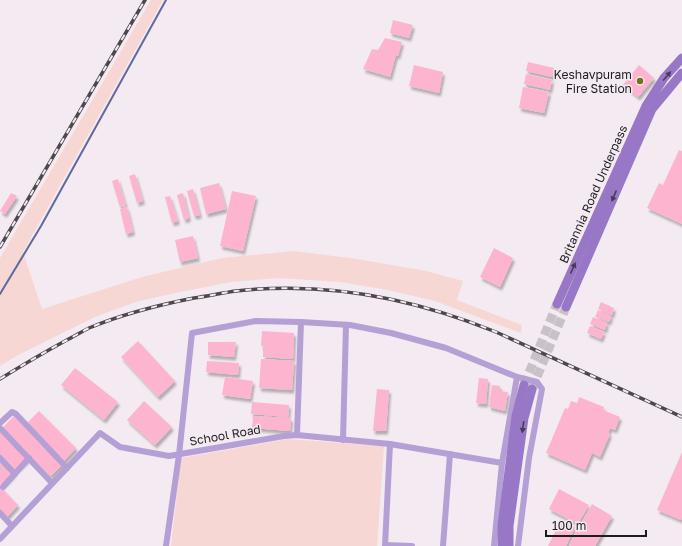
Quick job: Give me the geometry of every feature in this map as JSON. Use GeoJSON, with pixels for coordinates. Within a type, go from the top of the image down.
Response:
{"type":"FeatureCollection","features":[{"type":"Feature","properties":{"kind":"main road"},"geometry":{"type":"LineString","coordinates":[[655,98],[664,78],[682,58]]}},
{"type":"Feature","properties":{"kind":"main road"},"geometry":{"type":"LineString","coordinates":[[655,98],[682,73]]}},
{"type":"Feature","properties":{"kind":"main road","name":"Britannia Road Underpass"},"geometry":{"type":"LineString","coordinates":[[561,306],[646,106],[655,98]]}},
{"type":"Feature","properties":{"kind":"main road"},"geometry":{"type":"LineString","coordinates":[[502,546],[502,526],[516,416],[528,387],[510,526],[509,546]]}},
{"type":"Feature","properties":{"kind":"street"},"geometry":{"type":"LineString","coordinates":[[166,546],[179,455],[192,333],[256,321],[346,325],[391,333],[446,348],[517,377],[537,382],[542,389],[529,458],[518,546]]}},
{"type":"Feature","properties":{"kind":"street"},"geometry":{"type":"LineString","coordinates":[[297,435],[301,322]]}},
{"type":"Feature","properties":{"kind":"street"},"geometry":{"type":"LineString","coordinates":[[343,440],[346,325]]}},
{"type":"Feature","properties":{"kind":"street"},"geometry":{"type":"LineString","coordinates":[[494,546],[502,463],[517,377]]}},
{"type":"Feature","properties":{"kind":"street"},"geometry":{"type":"LineString","coordinates":[[0,423],[10,413],[12,412],[16,414],[67,468]]}},
{"type":"Feature","properties":{"kind":"street"},"geometry":{"type":"LineString","coordinates":[[0,428],[52,483]]}},
{"type":"Feature","properties":{"kind":"street","name":"School Road"},"geometry":{"type":"LineString","coordinates":[[0,538],[100,434],[120,447],[168,456],[297,435],[390,444],[502,463]]}},
{"type":"Feature","properties":{"kind":"street"},"geometry":{"type":"LineString","coordinates":[[390,444],[385,546],[412,546]]}},
{"type":"Feature","properties":{"kind":"street"},"geometry":{"type":"LineString","coordinates":[[443,546],[450,454]]}},
{"type":"Feature","properties":{"kind":"street"},"geometry":{"type":"LineString","coordinates":[[0,458],[15,474]]}},
{"type":"Feature","properties":{"kind":"street"},"geometry":{"type":"LineString","coordinates":[[3,487],[29,458]]}},
{"type":"Feature","properties":{"kind":"street"},"geometry":{"type":"LineString","coordinates":[[0,513],[12,526]]}},
{"type":"Feature","properties":{"kind":"shaded area"},"geometry":{"type":"Polygon","coordinates":[[[151,0],[163,0],[23,252],[42,309],[142,277],[222,258],[294,251],[357,259],[426,271],[463,281],[457,300],[522,325],[521,333],[435,301],[388,290],[340,282],[279,278],[231,282],[136,302],[95,317],[20,354],[0,366],[0,258],[151,0]]]}},
{"type":"Feature","properties":{"kind":"shaded area"},"geometry":{"type":"Polygon","coordinates":[[[288,439],[384,446],[377,546],[171,546],[181,458],[288,439]]]}},
{"type":"Feature","properties":{"kind":"building"},"geometry":{"type":"Polygon","coordinates":[[[393,20],[413,25],[409,38],[390,33],[393,20]]]}},
{"type":"Feature","properties":{"kind":"building"},"geometry":{"type":"Polygon","coordinates":[[[385,38],[402,42],[398,56],[396,55],[390,77],[363,69],[372,49],[378,50],[385,38]]]}},
{"type":"Feature","properties":{"kind":"building"},"geometry":{"type":"Polygon","coordinates":[[[528,62],[554,68],[552,77],[526,71],[528,62]]]}},
{"type":"Feature","properties":{"kind":"building"},"geometry":{"type":"Polygon","coordinates":[[[414,65],[443,72],[439,93],[409,86],[414,65]]]}},
{"type":"Feature","properties":{"kind":"building"},"geometry":{"type":"Polygon","coordinates":[[[639,65],[654,78],[638,97],[623,85],[639,65]]]}},
{"type":"Feature","properties":{"kind":"building"},"geometry":{"type":"Polygon","coordinates":[[[526,74],[552,80],[550,90],[524,84],[526,74]]]}},
{"type":"Feature","properties":{"kind":"building"},"geometry":{"type":"Polygon","coordinates":[[[523,87],[549,92],[544,113],[519,108],[523,87]]]}},
{"type":"Feature","properties":{"kind":"building"},"geometry":{"type":"Polygon","coordinates":[[[679,150],[682,151],[682,224],[647,208],[659,183],[663,185],[679,150]]]}},
{"type":"Feature","properties":{"kind":"building"},"geometry":{"type":"Polygon","coordinates":[[[135,174],[143,201],[137,203],[129,176],[135,174]]]}},
{"type":"Feature","properties":{"kind":"building"},"geometry":{"type":"Polygon","coordinates":[[[118,179],[126,206],[120,207],[112,181],[118,179]]]}},
{"type":"Feature","properties":{"kind":"building"},"geometry":{"type":"Polygon","coordinates":[[[219,183],[226,209],[206,214],[200,188],[219,183]]]}},
{"type":"Feature","properties":{"kind":"building"},"geometry":{"type":"Polygon","coordinates":[[[193,189],[200,215],[194,216],[187,191],[193,189]]]}},
{"type":"Feature","properties":{"kind":"building"},"geometry":{"type":"Polygon","coordinates":[[[232,191],[256,196],[243,251],[220,246],[232,191]]]}},
{"type":"Feature","properties":{"kind":"building"},"geometry":{"type":"Polygon","coordinates":[[[11,193],[17,196],[5,214],[0,211],[11,193]]]}},
{"type":"Feature","properties":{"kind":"building"},"geometry":{"type":"Polygon","coordinates":[[[183,193],[189,218],[184,220],[177,195],[183,193]]]}},
{"type":"Feature","properties":{"kind":"building"},"geometry":{"type":"Polygon","coordinates":[[[170,196],[178,221],[172,223],[165,197],[170,196]]]}},
{"type":"Feature","properties":{"kind":"building"},"geometry":{"type":"Polygon","coordinates":[[[127,207],[133,232],[126,234],[120,209],[127,207]]]}},
{"type":"Feature","properties":{"kind":"building"},"geometry":{"type":"Polygon","coordinates":[[[193,236],[198,258],[180,262],[175,240],[193,236]]]}},
{"type":"Feature","properties":{"kind":"building"},"geometry":{"type":"Polygon","coordinates":[[[494,248],[513,258],[500,287],[480,277],[494,248]]]}},
{"type":"Feature","properties":{"kind":"building"},"geometry":{"type":"Polygon","coordinates":[[[601,302],[614,308],[612,315],[598,309],[601,302]]]}},
{"type":"Feature","properties":{"kind":"building"},"geometry":{"type":"Polygon","coordinates":[[[598,310],[611,316],[609,322],[595,317],[598,310]]]}},
{"type":"Feature","properties":{"kind":"building"},"geometry":{"type":"Polygon","coordinates":[[[593,317],[607,323],[605,330],[590,324],[593,317]]]}},
{"type":"Feature","properties":{"kind":"building"},"geometry":{"type":"Polygon","coordinates":[[[590,326],[604,332],[601,339],[587,333],[590,326]]]}},
{"type":"Feature","properties":{"kind":"building"},"geometry":{"type":"Polygon","coordinates":[[[262,331],[294,333],[293,359],[263,357],[263,346],[261,346],[262,331]]]}},
{"type":"Feature","properties":{"kind":"building"},"geometry":{"type":"Polygon","coordinates":[[[138,341],[175,381],[158,397],[121,357],[138,341]]]}},
{"type":"Feature","properties":{"kind":"building"},"geometry":{"type":"Polygon","coordinates":[[[208,342],[236,342],[234,357],[208,355],[208,342]]]}},
{"type":"Feature","properties":{"kind":"building"},"geometry":{"type":"Polygon","coordinates":[[[261,359],[294,361],[292,390],[259,388],[261,359]]]}},
{"type":"Feature","properties":{"kind":"building"},"geometry":{"type":"Polygon","coordinates":[[[207,361],[239,363],[238,375],[206,372],[207,361]]]}},
{"type":"Feature","properties":{"kind":"building"},"geometry":{"type":"Polygon","coordinates":[[[75,368],[118,402],[104,420],[61,385],[75,368]]]}},
{"type":"Feature","properties":{"kind":"building"},"geometry":{"type":"Polygon","coordinates":[[[225,377],[253,381],[250,399],[222,395],[225,377]]]}},
{"type":"Feature","properties":{"kind":"building"},"geometry":{"type":"Polygon","coordinates":[[[479,378],[488,379],[486,404],[476,403],[479,378]]]}},
{"type":"Feature","properties":{"kind":"building"},"geometry":{"type":"Polygon","coordinates":[[[492,385],[500,386],[500,391],[508,392],[505,411],[489,407],[492,385]]]}},
{"type":"Feature","properties":{"kind":"building"},"geometry":{"type":"Polygon","coordinates":[[[377,389],[389,390],[386,431],[373,431],[377,389]]]}},
{"type":"Feature","properties":{"kind":"building"},"geometry":{"type":"Polygon","coordinates":[[[579,397],[604,407],[603,410],[620,417],[615,430],[610,428],[608,433],[610,434],[600,457],[592,453],[585,470],[546,453],[565,408],[568,409],[571,401],[577,403],[579,397]]]}},
{"type":"Feature","properties":{"kind":"building"},"geometry":{"type":"Polygon","coordinates":[[[144,401],[172,427],[155,445],[127,420],[144,401]]]}},
{"type":"Feature","properties":{"kind":"building"},"geometry":{"type":"Polygon","coordinates":[[[252,402],[289,405],[288,417],[251,414],[252,402]]]}},
{"type":"Feature","properties":{"kind":"building"},"geometry":{"type":"Polygon","coordinates":[[[39,411],[76,448],[64,461],[27,423],[39,411]]]}},
{"type":"Feature","properties":{"kind":"building"},"geometry":{"type":"Polygon","coordinates":[[[15,415],[63,464],[51,476],[30,457],[3,427],[15,415]]]}},
{"type":"Feature","properties":{"kind":"building"},"geometry":{"type":"Polygon","coordinates":[[[253,416],[291,418],[290,431],[252,428],[253,416]]]}},
{"type":"Feature","properties":{"kind":"building"},"geometry":{"type":"Polygon","coordinates":[[[0,431],[28,459],[15,471],[0,456],[0,431]]]}},
{"type":"Feature","properties":{"kind":"building"},"geometry":{"type":"Polygon","coordinates":[[[682,452],[682,518],[681,520],[657,510],[682,452]]]}},
{"type":"Feature","properties":{"kind":"building"},"geometry":{"type":"Polygon","coordinates":[[[0,460],[14,474],[2,486],[0,484],[0,460]]]}},
{"type":"Feature","properties":{"kind":"building"},"geometry":{"type":"Polygon","coordinates":[[[0,486],[18,505],[7,517],[0,510],[0,486]]]}},
{"type":"Feature","properties":{"kind":"building"},"geometry":{"type":"Polygon","coordinates":[[[559,489],[589,505],[578,524],[549,509],[559,489]]]}},
{"type":"Feature","properties":{"kind":"building"},"geometry":{"type":"Polygon","coordinates":[[[592,504],[612,516],[595,546],[569,545],[592,504]]]}},
{"type":"Feature","properties":{"kind":"building"},"geometry":{"type":"Polygon","coordinates":[[[561,520],[575,527],[566,546],[548,546],[561,520]]]}},
{"type":"Feature","properties":{"kind":"waterway"},"geometry":{"type":"LineString","coordinates":[[0,294],[41,226],[166,0]]}},
{"type":"Feature","properties":{"kind":"tunnel"},"geometry":{"type":"LineString","coordinates":[[524,385],[557,304]]}},
{"type":"Feature","properties":{"kind":"tunnel"},"geometry":{"type":"LineString","coordinates":[[532,389],[566,307]]}},
{"type":"Feature","properties":{"kind":"railway"},"geometry":{"type":"LineString","coordinates":[[0,247],[145,0]]}},
{"type":"Feature","properties":{"kind":"railway"},"geometry":{"type":"LineString","coordinates":[[0,379],[89,328],[128,314],[194,298],[236,291],[269,288],[302,288],[368,295],[401,301],[465,320],[496,332],[682,417]]}},
{"type":"Feature","properties":{"kind":"place","name":"Keshavpuram Fire Station"},"geometry":{"type":"Point","coordinates":[640,81]}}]}
